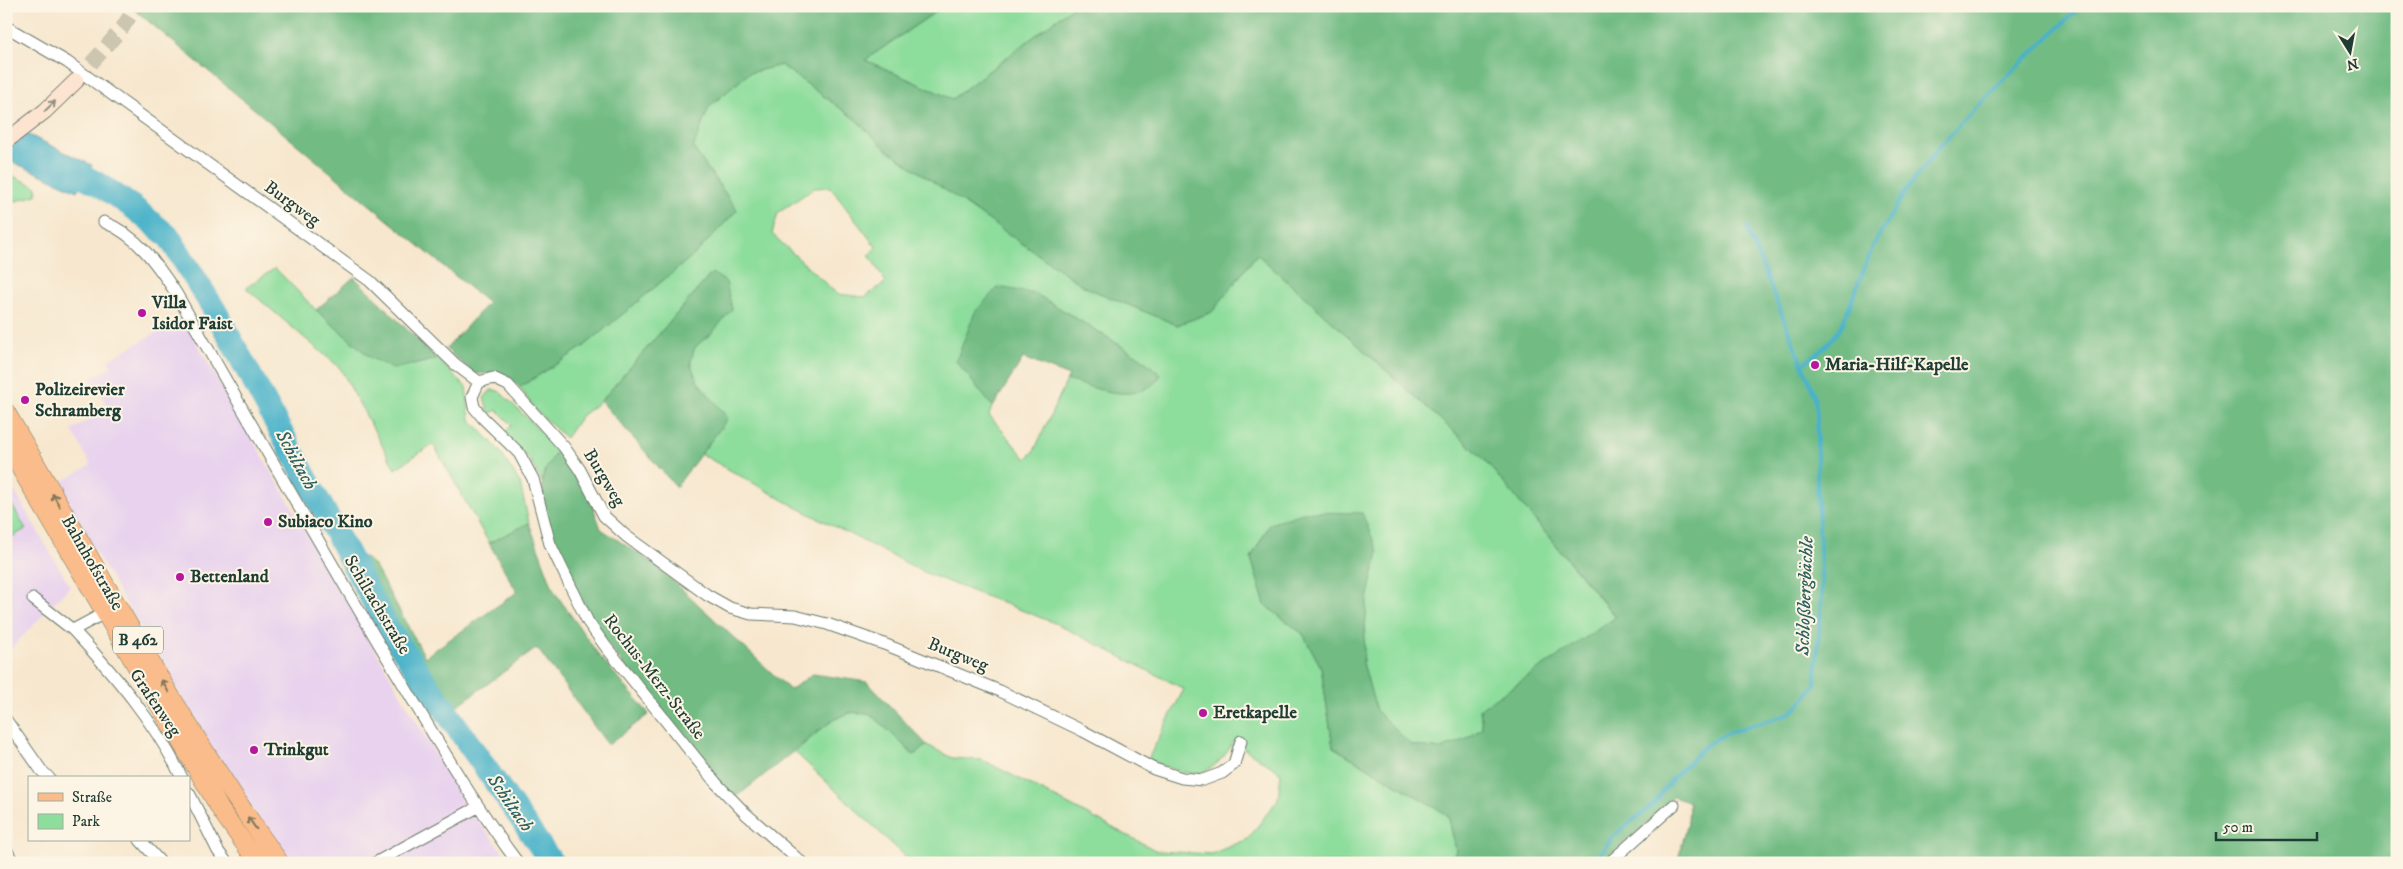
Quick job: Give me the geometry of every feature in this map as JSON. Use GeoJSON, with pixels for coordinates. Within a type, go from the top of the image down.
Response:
{"type":"FeatureCollection","features":[{"type":"Feature","properties":{"kind":"main road"},"geometry":{"type":"LineString","coordinates":[[6,141],[24,129],[76,81]]}},
{"type":"Feature","properties":{"kind":"main road","name":"Bahnhofstraße"},"geometry":{"type":"LineString","coordinates":[[6,412],[111,610],[222,812],[258,863]]}},
{"type":"Feature","properties":{"kind":"main road","name":"Bahnhofstraße"},"geometry":{"type":"LineString","coordinates":[[6,444],[83,578],[111,610],[249,820],[280,863]]}},
{"type":"Feature","properties":{"kind":"street","name":"Burgweg"},"geometry":{"type":"LineString","coordinates":[[6,31],[10,29],[67,62],[370,281],[455,364],[479,382],[493,378],[508,385],[564,447],[580,470],[604,516],[626,536],[707,595],[730,608],[751,614],[795,616],[827,624],[892,647],[1000,691],[1154,769],[1182,778],[1203,780],[1222,773],[1234,764],[1241,741]]}},
{"type":"Feature","properties":{"kind":"street","name":"Schiltachstraße"},"geometry":{"type":"LineString","coordinates":[[104,222],[119,228],[133,239],[156,263],[176,293],[332,564],[478,807],[518,863]]}},
{"type":"Feature","properties":{"kind":"street","name":"Rochus-Merz-Straße"},"geometry":{"type":"LineString","coordinates":[[479,382],[472,397],[474,407],[518,453],[533,479],[550,544],[588,622],[716,784],[746,814],[802,863]]}},
{"type":"Feature","properties":{"kind":"street","name":"Grafenweg"},"geometry":{"type":"LineString","coordinates":[[33,599],[73,630],[121,681],[151,725],[181,776]]}},
{"type":"Feature","properties":{"kind":"street"},"geometry":{"type":"LineString","coordinates":[[73,630],[111,610]]}},
{"type":"Feature","properties":{"kind":"street"},"geometry":{"type":"LineString","coordinates":[[6,720],[47,776]]}},
{"type":"Feature","properties":{"kind":"street"},"geometry":{"type":"LineString","coordinates":[[190,795],[218,851],[227,863]]}},
{"type":"Feature","properties":{"kind":"street"},"geometry":{"type":"LineString","coordinates":[[1609,863],[1674,806]]}},
{"type":"Feature","properties":{"kind":"street"},"geometry":{"type":"LineString","coordinates":[[375,863],[478,807]]}},
{"type":"Feature","properties":{"kind":"street"},"geometry":{"type":"LineString","coordinates":[[142,842],[161,863]]}},
{"type":"Feature","properties":{"kind":"street"},"geometry":{"type":"LineString","coordinates":[[6,850],[13,863]]}},
{"type":"Feature","properties":{"kind":"shaded area"},"geometry":{"type":"Polygon","coordinates":[[[182,318],[465,805],[512,863],[288,863],[233,785],[56,485],[91,465],[72,430],[109,408],[91,378],[111,367],[108,360],[182,318]]]}},
{"type":"Feature","properties":{"kind":"shaded area"},"geometry":{"type":"Polygon","coordinates":[[[6,477],[70,586],[6,654],[6,477]]]}},
{"type":"Feature","properties":{"kind":"green space"},"geometry":{"type":"Polygon","coordinates":[[[130,6],[944,6],[865,60],[952,99],[1074,6],[2397,6],[2397,863],[1677,863],[1688,822],[1689,802],[1673,797],[1657,815],[1601,863],[1452,863],[1456,850],[1448,815],[1333,747],[1321,667],[1303,634],[1265,605],[1251,558],[1270,524],[1306,512],[1362,513],[1378,552],[1367,599],[1363,663],[1376,710],[1411,745],[1441,749],[1467,739],[1482,728],[1480,709],[1616,617],[1482,457],[1257,254],[1212,312],[1177,325],[1085,287],[886,149],[855,119],[781,65],[749,73],[709,107],[693,148],[737,210],[696,253],[583,347],[520,387],[499,376],[475,374],[446,349],[488,303],[130,6]]]}},
{"type":"Feature","properties":{"kind":"green space"},"geometry":{"type":"Polygon","coordinates":[[[944,6],[1074,6],[952,99],[865,60],[944,6]]]}},
{"type":"Feature","properties":{"kind":"green space"},"geometry":{"type":"Polygon","coordinates":[[[781,65],[855,119],[886,149],[1085,287],[1177,325],[1212,312],[1257,254],[1482,457],[1616,618],[1480,709],[1482,728],[1467,739],[1441,749],[1411,745],[1376,711],[1363,663],[1367,599],[1378,552],[1306,512],[1270,524],[1251,558],[1265,605],[1303,634],[1321,667],[1333,747],[1448,815],[1456,850],[1452,863],[912,863],[795,752],[820,730],[839,717],[860,712],[875,718],[913,755],[927,745],[952,758],[983,760],[1157,851],[1211,854],[1248,839],[1278,799],[1281,773],[1234,742],[1215,765],[1197,773],[1175,770],[1148,759],[1184,689],[1057,624],[928,574],[796,507],[701,454],[727,418],[700,386],[692,368],[691,358],[694,349],[712,333],[712,273],[601,401],[581,416],[566,438],[535,410],[520,387],[583,347],[696,253],[737,210],[693,148],[709,107],[749,73],[781,65]],[[830,187],[814,188],[778,213],[772,234],[837,294],[865,297],[886,282],[869,255],[876,247],[830,187]],[[1036,294],[989,415],[1026,459],[1034,451],[1067,380],[1107,391],[1161,375],[1141,358],[1036,294]]]}},
{"type":"Feature","properties":{"kind":"green space"},"geometry":{"type":"Polygon","coordinates":[[[6,173],[37,187],[36,195],[6,204],[6,173]]]}},
{"type":"Feature","properties":{"kind":"green space"},"geometry":{"type":"Polygon","coordinates":[[[275,268],[316,310],[371,358],[414,365],[437,359],[466,387],[470,419],[499,450],[520,483],[529,523],[489,543],[433,444],[395,469],[340,368],[246,288],[275,268]]]}},
{"type":"Feature","properties":{"kind":"green space"},"geometry":{"type":"Polygon","coordinates":[[[712,273],[726,282],[732,309],[712,333],[695,347],[690,363],[698,382],[728,418],[676,487],[601,401],[712,273]]]}},
{"type":"Feature","properties":{"kind":"green space"},"geometry":{"type":"Polygon","coordinates":[[[354,277],[437,359],[393,369],[371,358],[316,310],[354,277]]]}},
{"type":"Feature","properties":{"kind":"green space"},"geometry":{"type":"Polygon","coordinates":[[[998,287],[1036,294],[1141,358],[1161,375],[1152,385],[1142,391],[1118,393],[1092,388],[1067,380],[1069,376],[1023,358],[993,407],[956,361],[975,312],[998,287]]]}},
{"type":"Feature","properties":{"kind":"green space"},"geometry":{"type":"Polygon","coordinates":[[[491,390],[499,391],[558,448],[543,477],[544,486],[531,462],[504,433],[512,425],[497,410],[489,414],[484,398],[491,390]]]}},
{"type":"Feature","properties":{"kind":"green space"},"geometry":{"type":"Polygon","coordinates":[[[558,448],[584,482],[601,529],[657,566],[790,690],[813,674],[867,682],[927,745],[914,755],[872,715],[851,712],[834,719],[734,799],[644,692],[612,649],[583,605],[560,561],[546,518],[543,479],[547,467],[558,448]]]}},
{"type":"Feature","properties":{"kind":"green space"},"geometry":{"type":"Polygon","coordinates":[[[6,495],[26,529],[6,540],[6,495]]]}},
{"type":"Feature","properties":{"kind":"green space"},"geometry":{"type":"Polygon","coordinates":[[[529,523],[554,591],[600,657],[649,714],[608,745],[537,648],[450,711],[393,625],[358,560],[364,557],[374,565],[425,657],[517,592],[489,543],[529,523]]]}},
{"type":"Feature","properties":{"kind":"water"},"geometry":{"type":"Polygon","coordinates":[[[6,124],[92,165],[77,191],[6,159],[6,124]]]}},
{"type":"Feature","properties":{"kind":"waterway"},"geometry":{"type":"LineString","coordinates":[[1803,364],[1824,348],[1841,328],[1873,246],[1906,190],[1940,146],[1988,95],[2081,6]]}},
{"type":"Feature","properties":{"kind":"waterway","name":"Schiltach"},"geometry":{"type":"LineString","coordinates":[[55,163],[99,184],[134,208],[169,237],[214,309],[389,630],[552,863]]}},
{"type":"Feature","properties":{"kind":"waterway","name":"Schloßbergbächle"},"geometry":{"type":"LineString","coordinates":[[1589,863],[1604,850],[1612,837],[1653,805],[1673,778],[1707,744],[1730,732],[1784,716],[1797,708],[1815,685],[1822,594],[1817,485],[1817,411],[1813,391],[1746,226]]}},
{"type":"Feature","properties":{"kind":"tunnel"},"geometry":{"type":"LineString","coordinates":[[76,81],[123,27],[136,6]]}},
{"type":"Feature","properties":{"kind":"place","name":"Villa Isidor Faist"},"geometry":{"type":"Point","coordinates":[142,313]}},
{"type":"Feature","properties":{"kind":"place","name":"Maria-Hilf-Kapelle"},"geometry":{"type":"Point","coordinates":[1815,365]}},
{"type":"Feature","properties":{"kind":"place","name":"Polizeirevier Schramberg"},"geometry":{"type":"Point","coordinates":[25,400]}},
{"type":"Feature","properties":{"kind":"place","name":"Subiaco Kino"},"geometry":{"type":"Point","coordinates":[268,522]}},
{"type":"Feature","properties":{"kind":"place","name":"Bettenland"},"geometry":{"type":"Point","coordinates":[180,577]}},
{"type":"Feature","properties":{"kind":"place","name":"Eretkapelle"},"geometry":{"type":"Point","coordinates":[1203,713]}},
{"type":"Feature","properties":{"kind":"place","name":"Trinkgut"},"geometry":{"type":"Point","coordinates":[254,750]}}]}
